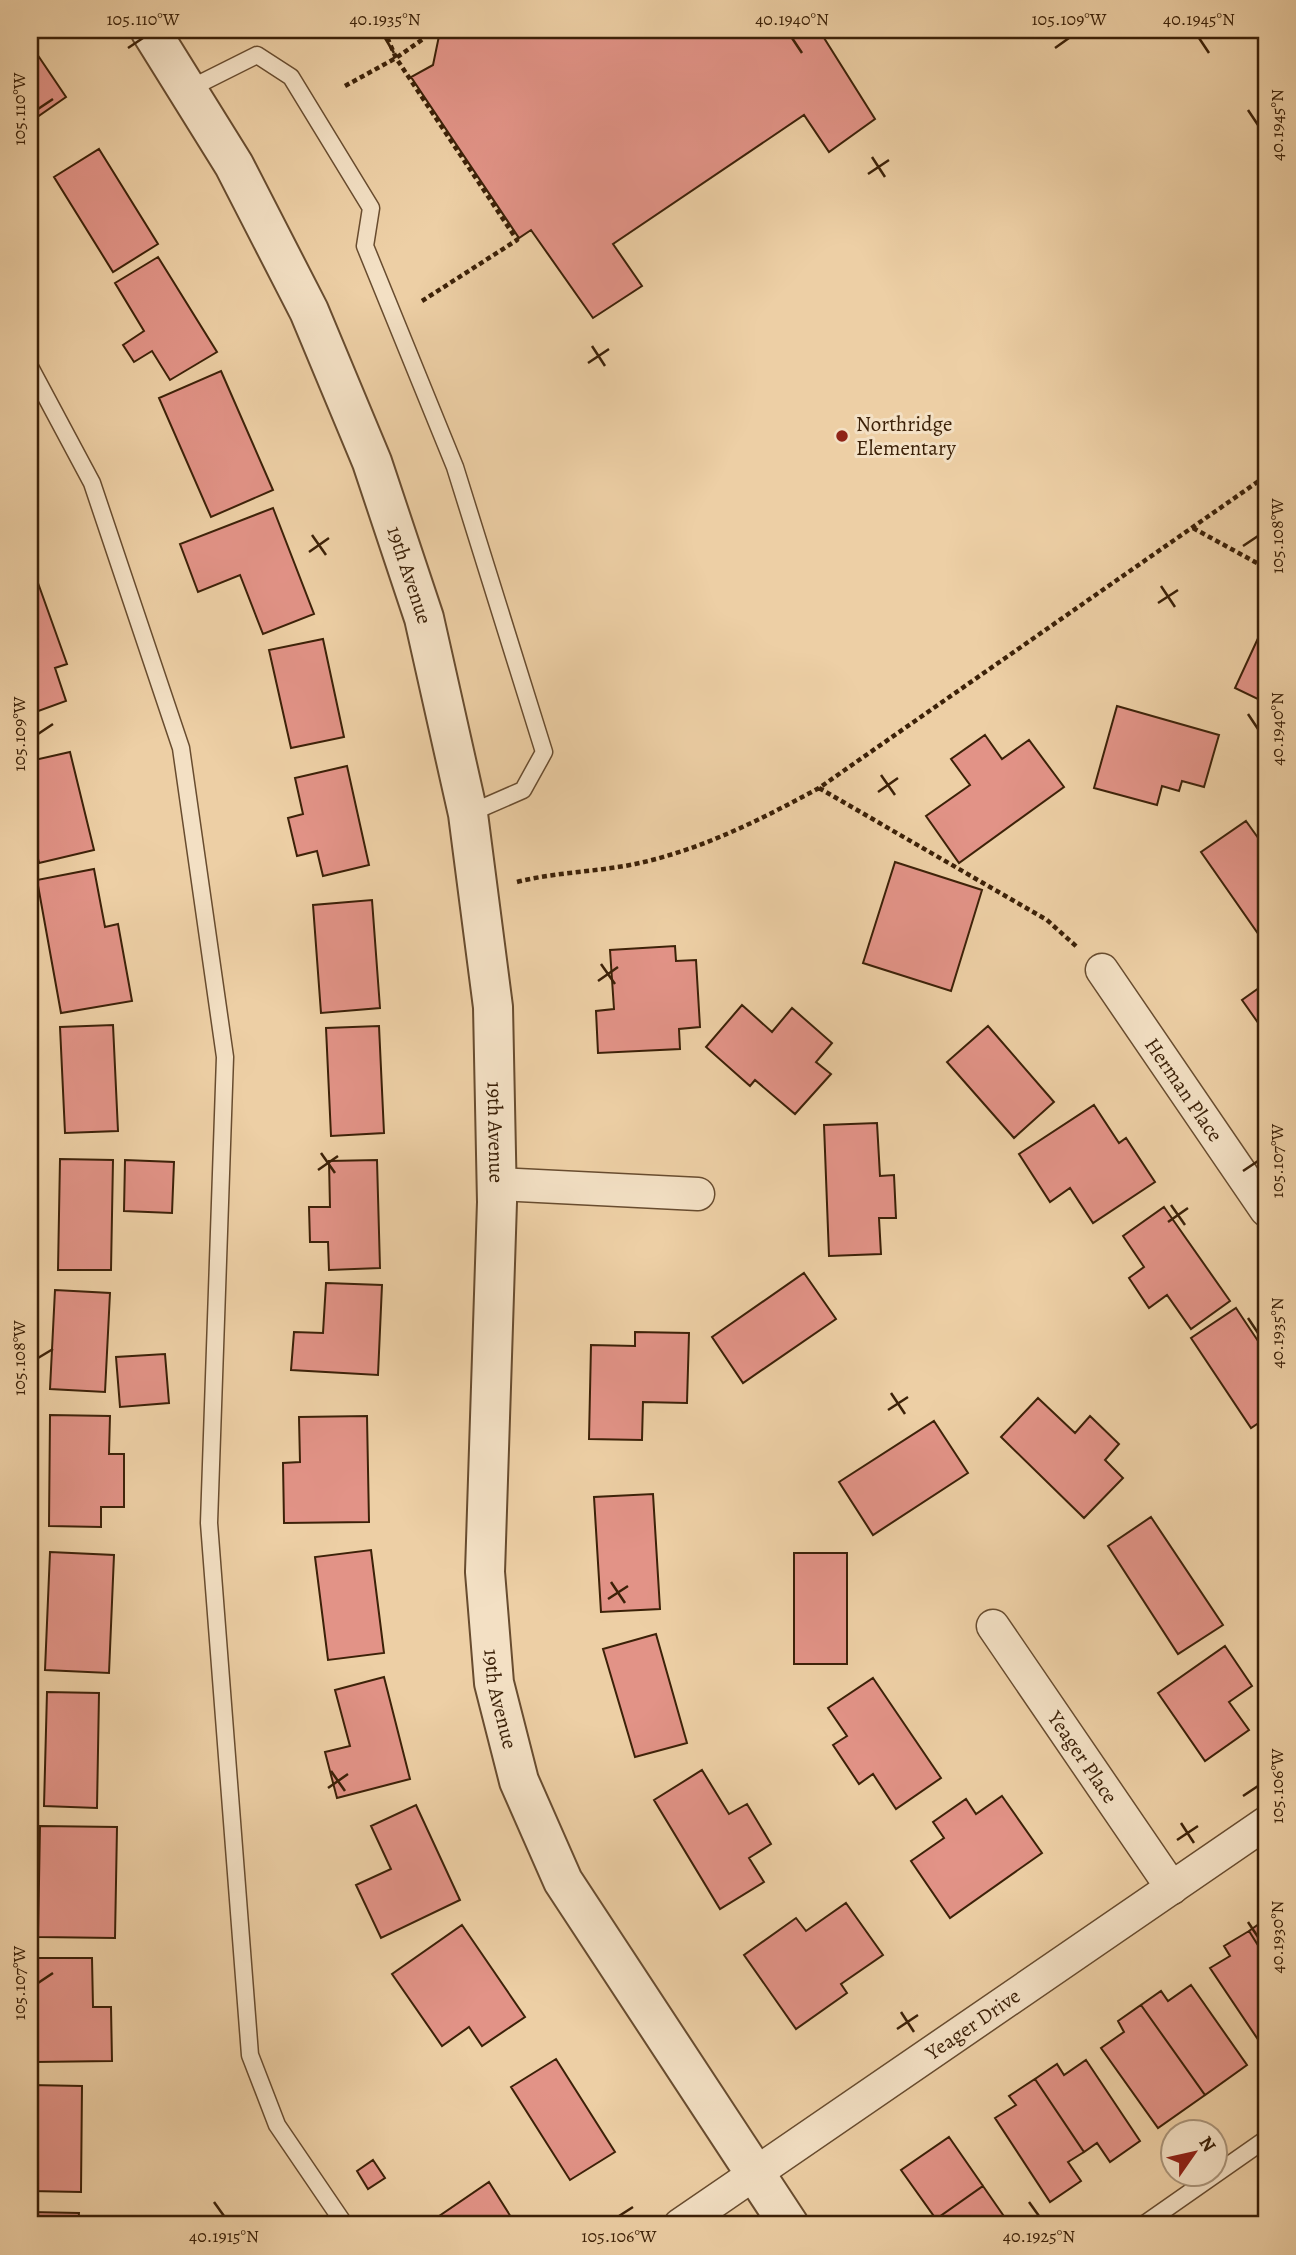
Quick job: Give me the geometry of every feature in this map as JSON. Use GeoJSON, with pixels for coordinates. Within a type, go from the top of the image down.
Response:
{"type":"FeatureCollection","features":[{"type":"Feature","properties":{"kind":"street","name":"19th Avenue"},"geometry":{"type":"LineString","coordinates":[[150,30],[234,165],[309,311],[372,462],[424,618],[468,814],[493,1007],[497,1184],[485,1572],[494,1683],[519,1781],[562,1881],[789,2225]]}},
{"type":"Feature","properties":{"kind":"street","name":"Herman Place"},"geometry":{"type":"LineString","coordinates":[[1102,970],[1266,1210]]}},
{"type":"Feature","properties":{"kind":"street"},"geometry":{"type":"LineString","coordinates":[[497,1184],[698,1194]]}},
{"type":"Feature","properties":{"kind":"street","name":"Yeager Place"},"geometry":{"type":"LineString","coordinates":[[993,1626],[1172,1888]]}},
{"type":"Feature","properties":{"kind":"street","name":"Yeager Drive"},"geometry":{"type":"LineString","coordinates":[[680,2225],[1266,1824]]}},
{"type":"Feature","properties":{"kind":"lane"},"geometry":{"type":"LineString","coordinates":[[187,90],[257,55],[291,77],[371,208],[365,246],[455,467],[544,751],[523,790],[468,814]]}},
{"type":"Feature","properties":{"kind":"lane"},"geometry":{"type":"LineString","coordinates":[[30,367],[92,483],[181,748],[225,1057],[209,1523],[250,2055],[277,2125],[345,2225]]}},
{"type":"Feature","properties":{"kind":"lane"},"geometry":{"type":"LineString","coordinates":[[1143,2225],[1266,2139]]}},
{"type":"Feature","properties":{"kind":"path"},"geometry":{"type":"LineString","coordinates":[[384,30],[396,58],[517,240],[422,302]]}},
{"type":"Feature","properties":{"kind":"path"},"geometry":{"type":"LineString","coordinates":[[345,86],[396,58],[422,39]]}},
{"type":"Feature","properties":{"kind":"path"},"geometry":{"type":"LineString","coordinates":[[479,891],[533,878],[634,864],[713,842],[819,788],[1266,476]]}},
{"type":"Feature","properties":{"kind":"path"},"geometry":{"type":"LineString","coordinates":[[1194,528],[1266,568]]}},
{"type":"Feature","properties":{"kind":"path"},"geometry":{"type":"LineString","coordinates":[[819,788],[1047,920],[1102,970]]}},
{"type":"Feature","properties":{"kind":"building"},"geometry":{"type":"Polygon","coordinates":[[[435,30],[819,30],[875,119],[829,152],[804,115],[613,244],[642,286],[593,318],[531,230],[519,238],[411,77],[433,65],[439,36],[435,30]]]}},
{"type":"Feature","properties":{"kind":"building"},"geometry":{"type":"Polygon","coordinates":[[[37,54],[66,97],[30,122],[30,59],[37,54]]]}},
{"type":"Feature","properties":{"kind":"building"},"geometry":{"type":"Polygon","coordinates":[[[99,149],[158,244],[113,272],[54,177],[99,149]]]}},
{"type":"Feature","properties":{"kind":"building"},"geometry":{"type":"Polygon","coordinates":[[[158,257],[217,352],[170,380],[152,351],[134,362],[123,345],[144,331],[115,283],[158,257]]]}},
{"type":"Feature","properties":{"kind":"building"},"geometry":{"type":"Polygon","coordinates":[[[221,371],[273,490],[211,517],[159,398],[221,371]]]}},
{"type":"Feature","properties":{"kind":"building"},"geometry":{"type":"Polygon","coordinates":[[[273,508],[314,614],[263,634],[240,575],[198,592],[180,544],[273,508]]]}},
{"type":"Feature","properties":{"kind":"building"},"geometry":{"type":"Polygon","coordinates":[[[38,583],[67,664],[55,668],[66,701],[30,714],[30,586],[38,583]]]}},
{"type":"Feature","properties":{"kind":"building"},"geometry":{"type":"Polygon","coordinates":[[[1266,621],[1266,703],[1235,688],[1266,621]]]}},
{"type":"Feature","properties":{"kind":"building"},"geometry":{"type":"Polygon","coordinates":[[[323,639],[344,737],[291,748],[269,650],[323,639]]]}},
{"type":"Feature","properties":{"kind":"building"},"geometry":{"type":"Polygon","coordinates":[[[1117,706],[1219,735],[1204,787],[1182,781],[1179,791],[1162,786],[1157,805],[1094,788],[1117,706]]]}},
{"type":"Feature","properties":{"kind":"building"},"geometry":{"type":"Polygon","coordinates":[[[985,735],[1002,759],[1029,740],[1064,787],[959,863],[926,816],[970,785],[951,759],[985,735]]]}},
{"type":"Feature","properties":{"kind":"building"},"geometry":{"type":"Polygon","coordinates":[[[70,752],[94,850],[39,863],[30,824],[30,761],[70,752]]]}},
{"type":"Feature","properties":{"kind":"building"},"geometry":{"type":"Polygon","coordinates":[[[347,766],[369,865],[323,876],[317,851],[297,856],[288,818],[303,814],[295,778],[347,766]]]}},
{"type":"Feature","properties":{"kind":"building"},"geometry":{"type":"Polygon","coordinates":[[[1246,821],[1266,849],[1266,945],[1201,852],[1246,821]]]}},
{"type":"Feature","properties":{"kind":"building"},"geometry":{"type":"Polygon","coordinates":[[[895,862],[982,890],[951,991],[863,963],[895,862]]]}},
{"type":"Feature","properties":{"kind":"building"},"geometry":{"type":"Polygon","coordinates":[[[94,869],[105,927],[118,924],[132,1001],[61,1013],[37,880],[94,869]]]}},
{"type":"Feature","properties":{"kind":"building"},"geometry":{"type":"Polygon","coordinates":[[[372,900],[380,1008],[321,1013],[313,905],[372,900]]]}},
{"type":"Feature","properties":{"kind":"building"},"geometry":{"type":"Polygon","coordinates":[[[675,946],[676,961],[696,960],[700,1027],[679,1029],[680,1049],[598,1053],[596,1011],[614,1009],[610,950],[675,946]]]}},
{"type":"Feature","properties":{"kind":"building"},"geometry":{"type":"Polygon","coordinates":[[[1266,983],[1266,1034],[1242,1000],[1266,983]]]}},
{"type":"Feature","properties":{"kind":"building"},"geometry":{"type":"Polygon","coordinates":[[[742,1005],[772,1032],[792,1008],[832,1043],[816,1062],[831,1074],[795,1114],[755,1080],[750,1086],[706,1047],[742,1005]]]}},
{"type":"Feature","properties":{"kind":"building"},"geometry":{"type":"Polygon","coordinates":[[[113,1025],[118,1131],[65,1133],[60,1027],[113,1025]]]}},
{"type":"Feature","properties":{"kind":"building"},"geometry":{"type":"Polygon","coordinates":[[[379,1026],[384,1133],[331,1136],[326,1028],[379,1026]]]}},
{"type":"Feature","properties":{"kind":"building"},"geometry":{"type":"Polygon","coordinates":[[[988,1026],[1054,1102],[1014,1138],[947,1062],[988,1026]]]}},
{"type":"Feature","properties":{"kind":"building"},"geometry":{"type":"Polygon","coordinates":[[[1094,1105],[1119,1143],[1126,1138],[1155,1182],[1093,1223],[1070,1188],[1050,1202],[1019,1154],[1094,1105]]]}},
{"type":"Feature","properties":{"kind":"building"},"geometry":{"type":"Polygon","coordinates":[[[877,1123],[880,1176],[894,1175],[896,1218],[879,1218],[881,1254],[829,1256],[824,1125],[877,1123]]]}},
{"type":"Feature","properties":{"kind":"building"},"geometry":{"type":"Polygon","coordinates":[[[60,1159],[113,1160],[111,1270],[58,1270],[60,1159]]]}},
{"type":"Feature","properties":{"kind":"building"},"geometry":{"type":"Polygon","coordinates":[[[125,1160],[174,1162],[172,1213],[124,1211],[125,1160]]]}},
{"type":"Feature","properties":{"kind":"building"},"geometry":{"type":"Polygon","coordinates":[[[377,1160],[380,1268],[329,1270],[328,1242],[310,1242],[309,1207],[330,1207],[329,1161],[377,1160]]]}},
{"type":"Feature","properties":{"kind":"building"},"geometry":{"type":"Polygon","coordinates":[[[1164,1207],[1230,1301],[1191,1329],[1167,1295],[1149,1308],[1129,1278],[1144,1267],[1123,1236],[1164,1207]]]}},
{"type":"Feature","properties":{"kind":"building"},"geometry":{"type":"Polygon","coordinates":[[[804,1273],[836,1319],[743,1383],[712,1337],[804,1273]]]}},
{"type":"Feature","properties":{"kind":"building"},"geometry":{"type":"Polygon","coordinates":[[[326,1283],[382,1285],[378,1375],[291,1370],[294,1332],[323,1333],[326,1283]]]}},
{"type":"Feature","properties":{"kind":"building"},"geometry":{"type":"Polygon","coordinates":[[[55,1290],[110,1293],[105,1392],[50,1389],[55,1290]]]}},
{"type":"Feature","properties":{"kind":"building"},"geometry":{"type":"Polygon","coordinates":[[[1236,1308],[1266,1353],[1266,1418],[1251,1428],[1191,1338],[1236,1308]]]}},
{"type":"Feature","properties":{"kind":"building"},"geometry":{"type":"Polygon","coordinates":[[[635,1332],[689,1333],[687,1403],[643,1402],[642,1440],[589,1439],[591,1345],[635,1346],[635,1332]]]}},
{"type":"Feature","properties":{"kind":"building"},"geometry":{"type":"Polygon","coordinates":[[[165,1354],[169,1403],[120,1407],[116,1357],[165,1354]]]}},
{"type":"Feature","properties":{"kind":"building"},"geometry":{"type":"Polygon","coordinates":[[[1038,1398],[1075,1433],[1090,1416],[1119,1444],[1105,1460],[1123,1478],[1084,1518],[1001,1437],[1038,1398]]]}},
{"type":"Feature","properties":{"kind":"building"},"geometry":{"type":"Polygon","coordinates":[[[50,1415],[110,1416],[109,1454],[124,1454],[124,1507],[101,1507],[101,1527],[49,1526],[50,1415]]]}},
{"type":"Feature","properties":{"kind":"building"},"geometry":{"type":"Polygon","coordinates":[[[367,1416],[369,1522],[284,1523],[283,1463],[300,1462],[299,1417],[367,1416]]]}},
{"type":"Feature","properties":{"kind":"building"},"geometry":{"type":"Polygon","coordinates":[[[934,1421],[968,1473],[873,1535],[839,1482],[934,1421]]]}},
{"type":"Feature","properties":{"kind":"building"},"geometry":{"type":"Polygon","coordinates":[[[653,1494],[660,1609],[601,1612],[594,1497],[653,1494]]]}},
{"type":"Feature","properties":{"kind":"building"},"geometry":{"type":"Polygon","coordinates":[[[1151,1517],[1223,1625],[1178,1654],[1108,1546],[1151,1517]]]}},
{"type":"Feature","properties":{"kind":"building"},"geometry":{"type":"Polygon","coordinates":[[[371,1550],[384,1653],[328,1660],[315,1557],[371,1550]]]}},
{"type":"Feature","properties":{"kind":"building"},"geometry":{"type":"Polygon","coordinates":[[[50,1552],[114,1555],[109,1673],[45,1670],[50,1552]]]}},
{"type":"Feature","properties":{"kind":"building"},"geometry":{"type":"Polygon","coordinates":[[[794,1553],[847,1553],[847,1664],[794,1664],[794,1553]]]}},
{"type":"Feature","properties":{"kind":"building"},"geometry":{"type":"Polygon","coordinates":[[[656,1634],[687,1743],[635,1757],[603,1649],[656,1634]]]}},
{"type":"Feature","properties":{"kind":"building"},"geometry":{"type":"Polygon","coordinates":[[[1225,1646],[1252,1686],[1229,1702],[1249,1730],[1205,1761],[1158,1693],[1225,1646]]]}},
{"type":"Feature","properties":{"kind":"building"},"geometry":{"type":"Polygon","coordinates":[[[384,1677],[410,1779],[337,1798],[325,1752],[350,1746],[335,1690],[384,1677]]]}},
{"type":"Feature","properties":{"kind":"building"},"geometry":{"type":"Polygon","coordinates":[[[873,1678],[941,1778],[896,1809],[873,1774],[859,1784],[833,1745],[847,1736],[828,1708],[873,1678]]]}},
{"type":"Feature","properties":{"kind":"building"},"geometry":{"type":"Polygon","coordinates":[[[47,1692],[99,1693],[97,1808],[44,1806],[47,1692]]]}},
{"type":"Feature","properties":{"kind":"building"},"geometry":{"type":"Polygon","coordinates":[[[702,1770],[729,1814],[747,1804],[771,1844],[749,1858],[764,1882],[720,1909],[654,1800],[702,1770]]]}},
{"type":"Feature","properties":{"kind":"building"},"geometry":{"type":"Polygon","coordinates":[[[1002,1796],[1042,1853],[950,1918],[911,1861],[944,1838],[933,1822],[966,1799],[976,1814],[1002,1796]]]}},
{"type":"Feature","properties":{"kind":"building"},"geometry":{"type":"Polygon","coordinates":[[[416,1805],[460,1900],[381,1938],[356,1885],[391,1869],[371,1826],[416,1805]]]}},
{"type":"Feature","properties":{"kind":"building"},"geometry":{"type":"Polygon","coordinates":[[[40,1826],[117,1827],[115,1938],[38,1937],[40,1826]]]}},
{"type":"Feature","properties":{"kind":"building"},"geometry":{"type":"Polygon","coordinates":[[[846,1903],[883,1955],[841,1984],[847,1993],[796,2029],[744,1955],[796,1918],[806,1931],[846,1903]]]}},
{"type":"Feature","properties":{"kind":"building"},"geometry":{"type":"Polygon","coordinates":[[[1266,1919],[1266,1958],[1249,1931],[1266,1919]]]}},
{"type":"Feature","properties":{"kind":"building"},"geometry":{"type":"Polygon","coordinates":[[[462,1925],[525,2017],[482,2046],[469,2027],[442,2046],[392,1974],[462,1925]]]}},
{"type":"Feature","properties":{"kind":"building"},"geometry":{"type":"Polygon","coordinates":[[[1249,1931],[1266,1958],[1265,2050],[1210,1968],[1230,1956],[1224,1946],[1249,1931]]]}},
{"type":"Feature","properties":{"kind":"building"},"geometry":{"type":"Polygon","coordinates":[[[34,1958],[92,1958],[93,2007],[111,2007],[112,2061],[35,2062],[34,1958]]]}},
{"type":"Feature","properties":{"kind":"building"},"geometry":{"type":"Polygon","coordinates":[[[1191,1985],[1247,2065],[1205,2095],[1141,2005],[1161,1991],[1168,2001],[1191,1985]]]}},
{"type":"Feature","properties":{"kind":"building"},"geometry":{"type":"Polygon","coordinates":[[[1141,2005],[1205,2095],[1172,2118],[1160,2118],[1158,2128],[1101,2048],[1124,2032],[1118,2021],[1141,2005]]]}},
{"type":"Feature","properties":{"kind":"building"},"geometry":{"type":"Polygon","coordinates":[[[556,2059],[615,2152],[570,2180],[511,2087],[556,2059]]]}},
{"type":"Feature","properties":{"kind":"building"},"geometry":{"type":"Polygon","coordinates":[[[1086,2060],[1140,2141],[1110,2162],[1097,2143],[1084,2152],[1035,2079],[1057,2064],[1064,2075],[1086,2060]]]}},
{"type":"Feature","properties":{"kind":"building"},"geometry":{"type":"Polygon","coordinates":[[[1035,2079],[1084,2152],[1068,2162],[1081,2181],[1050,2202],[995,2118],[1016,2105],[1009,2096],[1035,2079]]]}},
{"type":"Feature","properties":{"kind":"building"},"geometry":{"type":"Polygon","coordinates":[[[30,2085],[82,2086],[81,2192],[30,2191],[30,2085]]]}},
{"type":"Feature","properties":{"kind":"building"},"geometry":{"type":"Polygon","coordinates":[[[949,2137],[983,2186],[936,2219],[901,2170],[949,2137]]]}},
{"type":"Feature","properties":{"kind":"building"},"geometry":{"type":"Polygon","coordinates":[[[373,2160],[385,2178],[368,2189],[357,2171],[373,2160]]]}},
{"type":"Feature","properties":{"kind":"building"},"geometry":{"type":"Polygon","coordinates":[[[489,2182],[516,2225],[426,2225],[489,2182]]]}},
{"type":"Feature","properties":{"kind":"building"},"geometry":{"type":"Polygon","coordinates":[[[983,2186],[1010,2225],[926,2225],[936,2219],[983,2186]]]}},
{"type":"Feature","properties":{"kind":"building"},"geometry":{"type":"Polygon","coordinates":[[[30,2212],[79,2213],[78,2225],[30,2225],[30,2212]]]}},
{"type":"Feature","properties":{"kind":"place","name":"Northridge Elementary"},"geometry":{"type":"Point","coordinates":[842,436]}}]}
